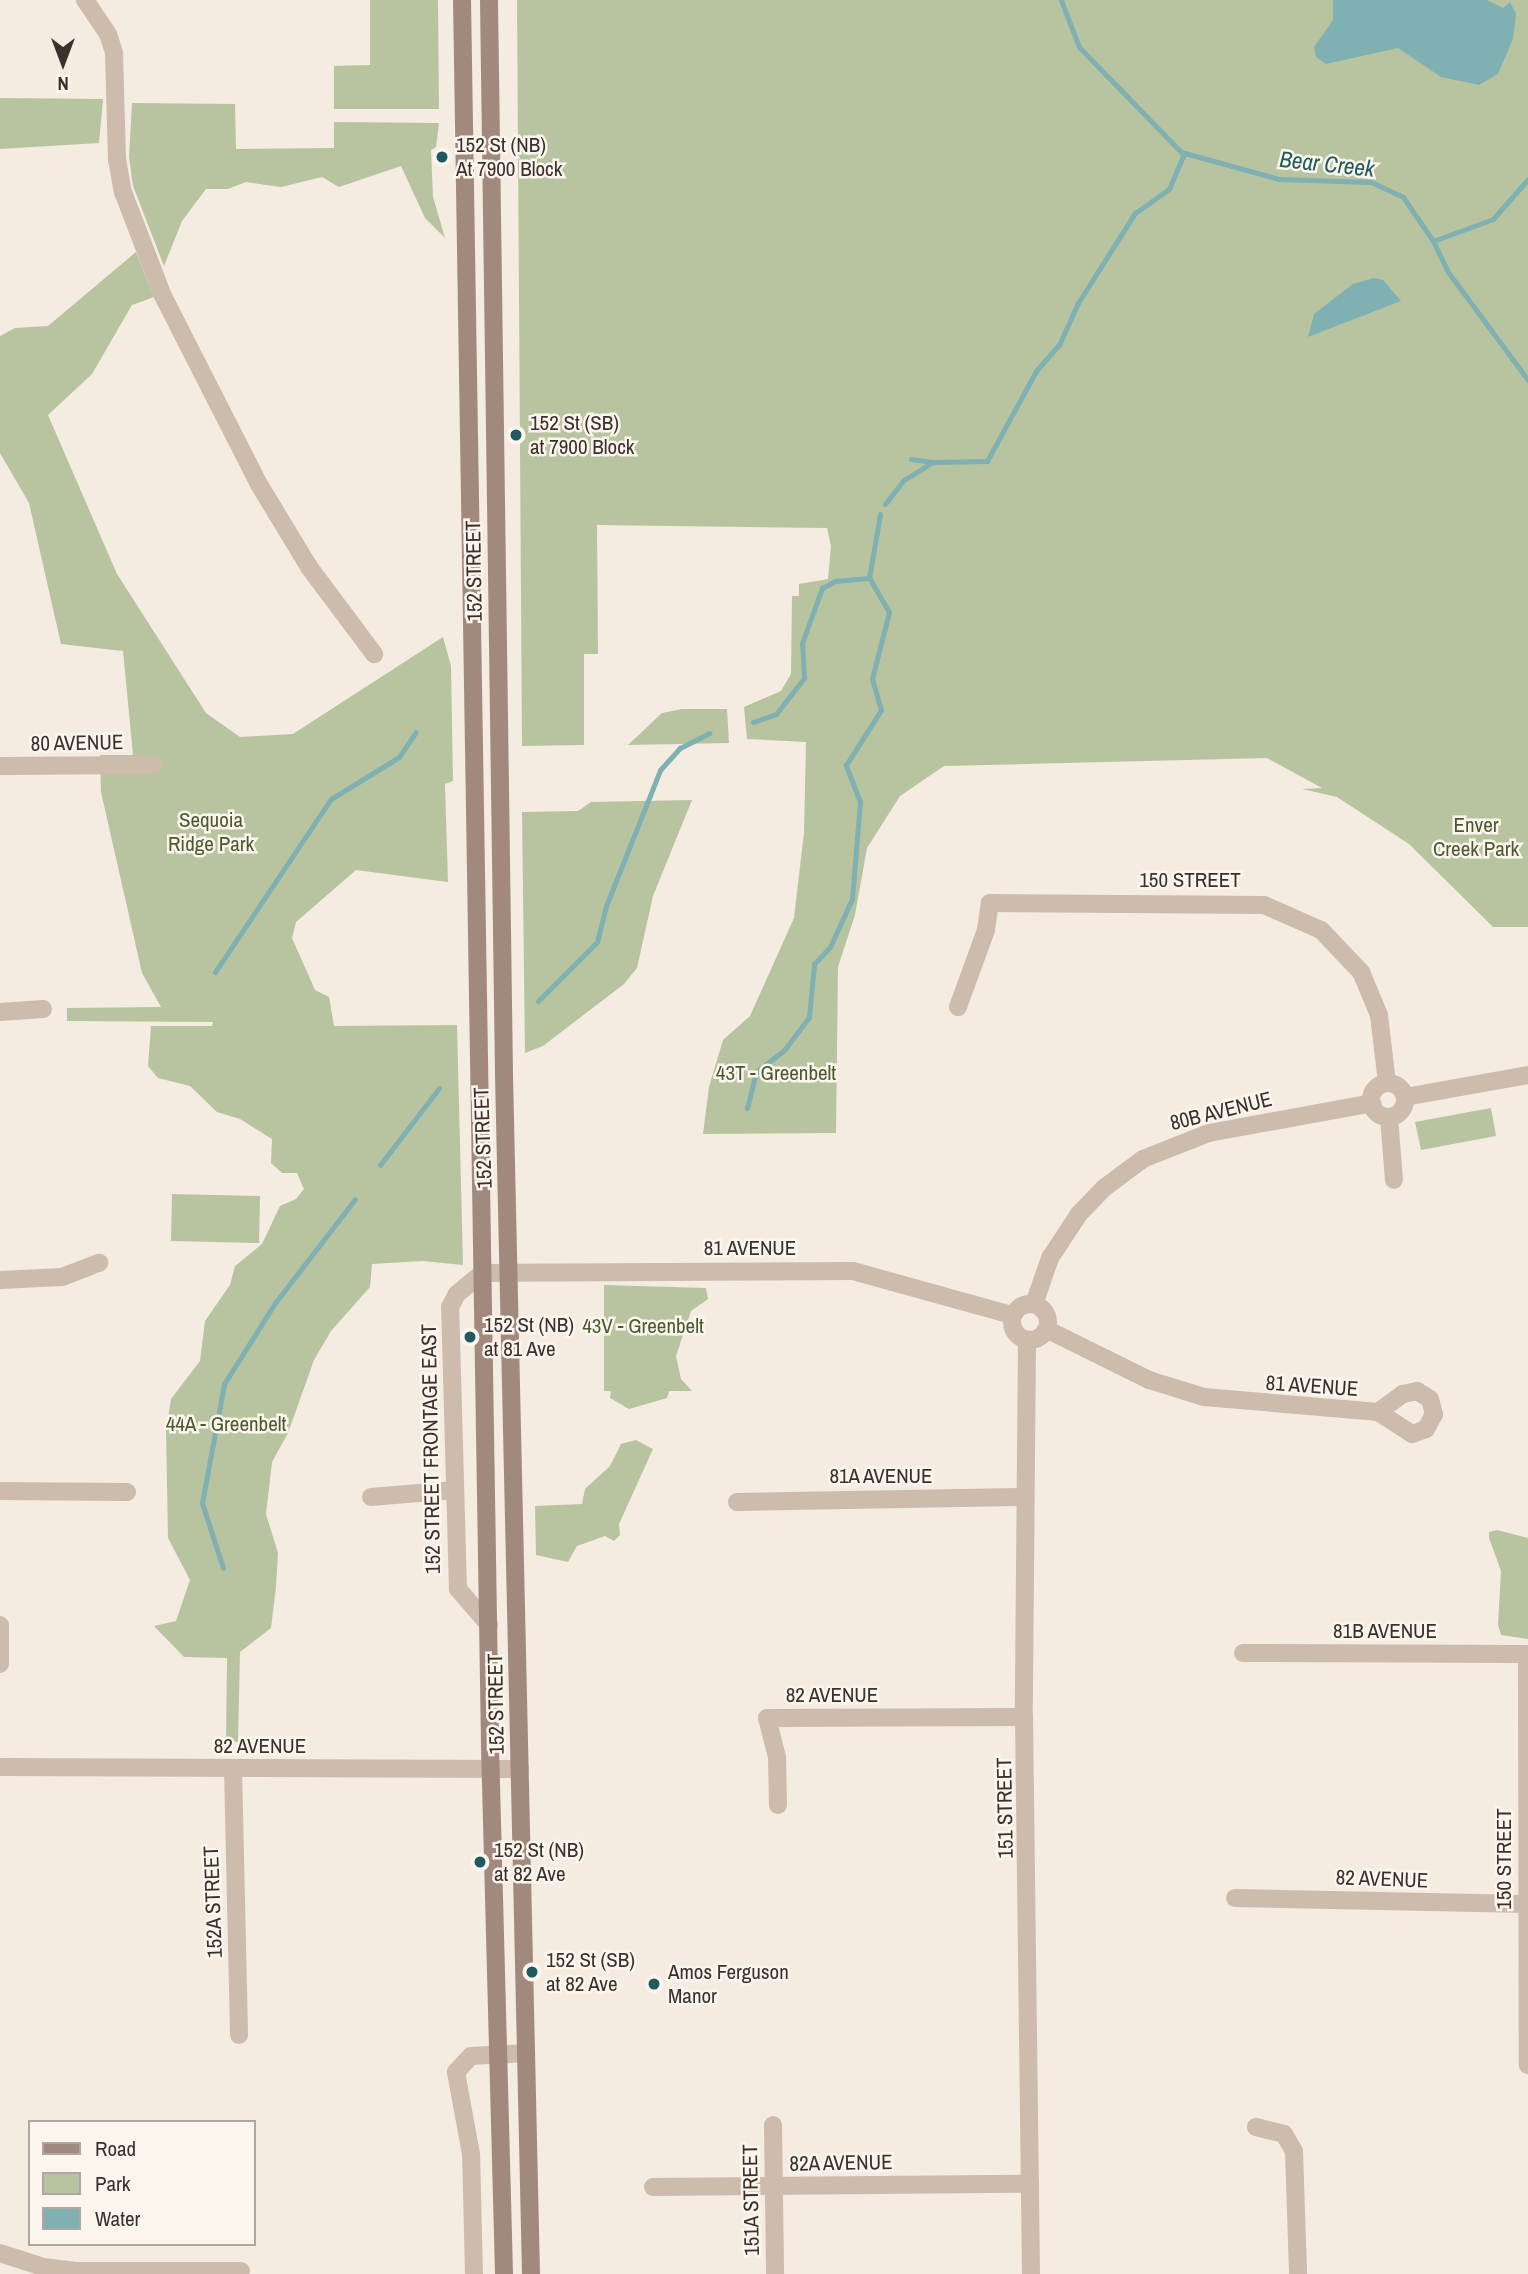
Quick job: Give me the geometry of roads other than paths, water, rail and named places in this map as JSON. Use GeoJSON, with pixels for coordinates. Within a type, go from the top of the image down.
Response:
{"type":"FeatureCollection","features":[{"type":"Feature","properties":{"kind":"main road","name":"152 STREET"},"geometry":{"type":"LineString","coordinates":[[462,0],[491,1769],[504,2274]]}},
{"type":"Feature","properties":{"kind":"main road","name":"152 STREET"},"geometry":{"type":"LineString","coordinates":[[489,0],[510,1270],[531,2274]]}},
{"type":"Feature","properties":{"kind":"street"},"geometry":{"type":"LineString","coordinates":[[85,0],[98,18]]}},
{"type":"Feature","properties":{"kind":"street"},"geometry":{"type":"LineString","coordinates":[[91,0],[114,53],[117,159],[123,192],[163,296],[260,486],[309,567],[374,654]]}},
{"type":"Feature","properties":{"kind":"street","name":"80 AVENUE"},"geometry":{"type":"LineString","coordinates":[[0,766],[154,765]]}},
{"type":"Feature","properties":{"kind":"street","name":"150 STREET"},"geometry":{"type":"LineString","coordinates":[[958,1007],[986,930],[990,903],[1005,906],[1264,905],[1321,930],[1361,971],[1380,1015],[1387,1083]]}},
{"type":"Feature","properties":{"kind":"street"},"geometry":{"type":"LineString","coordinates":[[0,1012],[43,1009]]}},
{"type":"Feature","properties":{"kind":"street"},"geometry":{"type":"LineString","coordinates":[[1405,1097],[1528,1075]]}},
{"type":"Feature","properties":{"kind":"street"},"geometry":{"type":"LineString","coordinates":[[1387,1083],[1400,1088],[1405,1097],[1402,1111],[1389,1117],[1376,1111],[1372,1103],[1375,1090],[1387,1083]]}},
{"type":"Feature","properties":{"kind":"street","name":"80B AVENUE"},"geometry":{"type":"LineString","coordinates":[[1034,1304],[1050,1258],[1079,1214],[1110,1182],[1143,1159],[1216,1131],[1372,1103]]}},
{"type":"Feature","properties":{"kind":"street"},"geometry":{"type":"LineString","coordinates":[[1389,1117],[1394,1180]]}},
{"type":"Feature","properties":{"kind":"street"},"geometry":{"type":"LineString","coordinates":[[0,1280],[62,1278],[99,1263]]}},
{"type":"Feature","properties":{"kind":"street","name":"81 AVENUE"},"geometry":{"type":"LineString","coordinates":[[482,1273],[510,1270],[853,1271],[1012,1315]]}},
{"type":"Feature","properties":{"kind":"street","name":"152 STREET FRONTAGE EAST"},"geometry":{"type":"LineString","coordinates":[[482,1273],[457,1294],[450,1307],[458,1589],[489,1625]]}},
{"type":"Feature","properties":{"kind":"street"},"geometry":{"type":"LineString","coordinates":[[1034,1304],[1046,1314],[1048,1330],[1038,1341],[1027,1341],[1015,1330],[1012,1315],[1021,1306],[1034,1304]]}},
{"type":"Feature","properties":{"kind":"street","name":"81 AVENUE"},"geometry":{"type":"LineString","coordinates":[[1048,1330],[1149,1380],[1194,1395],[1248,1404],[1378,1412]]}},
{"type":"Feature","properties":{"kind":"street","name":"151 STREET"},"geometry":{"type":"LineString","coordinates":[[1027,1341],[1024,1717],[1031,2274]]}},
{"type":"Feature","properties":{"kind":"street"},"geometry":{"type":"LineString","coordinates":[[371,1497],[455,1490]]}},
{"type":"Feature","properties":{"kind":"street"},"geometry":{"type":"LineString","coordinates":[[0,1491],[127,1492]]}},
{"type":"Feature","properties":{"kind":"street","name":"81A AVENUE"},"geometry":{"type":"LineString","coordinates":[[737,1502],[1024,1497]]}},
{"type":"Feature","properties":{"kind":"street"},"geometry":{"type":"LineString","coordinates":[[0,1625],[0,1664]]}},
{"type":"Feature","properties":{"kind":"street","name":"81B AVENUE"},"geometry":{"type":"LineString","coordinates":[[1243,1653],[1527,1654]]}},
{"type":"Feature","properties":{"kind":"street","name":"150 STREET"},"geometry":{"type":"LineString","coordinates":[[1527,1654],[1528,2065]]}},
{"type":"Feature","properties":{"kind":"street","name":"82 AVENUE"},"geometry":{"type":"LineString","coordinates":[[778,1805],[777,1757],[766,1718],[1024,1717]]}},
{"type":"Feature","properties":{"kind":"street","name":"82 AVENUE"},"geometry":{"type":"LineString","coordinates":[[0,1767],[520,1769]]}},
{"type":"Feature","properties":{"kind":"street","name":"152A STREET"},"geometry":{"type":"LineString","coordinates":[[233,1768],[239,2035]]}},
{"type":"Feature","properties":{"kind":"street","name":"82 AVENUE"},"geometry":{"type":"LineString","coordinates":[[1235,1898],[1527,1904]]}},
{"type":"Feature","properties":{"kind":"street"},"geometry":{"type":"LineString","coordinates":[[474,2274],[471,2154],[456,2072],[471,2056],[526,2053]]}},
{"type":"Feature","properties":{"kind":"street","name":"151A STREET"},"geometry":{"type":"LineString","coordinates":[[773,2126],[775,2274]]}},
{"type":"Feature","properties":{"kind":"street"},"geometry":{"type":"LineString","coordinates":[[1256,2127],[1284,2134],[1294,2151],[1298,2274]]}},
{"type":"Feature","properties":{"kind":"street","name":"82A AVENUE"},"geometry":{"type":"LineString","coordinates":[[653,2187],[1030,2184]]}},
{"type":"Feature","properties":{"kind":"street"},"geometry":{"type":"LineString","coordinates":[[0,2253],[43,2267],[74,2271],[241,2271]]}},
{"type":"Feature","properties":{"kind":"water"},"geometry":{"type":"Polygon","coordinates":[[[1333,0],[1487,0],[1503,8],[1510,2],[1516,14],[1513,39],[1498,74],[1479,85],[1441,77],[1398,48],[1326,64],[1316,57],[1314,47],[1333,20],[1333,0]]]}},
{"type":"Feature","properties":{"kind":"water"},"geometry":{"type":"Polygon","coordinates":[[[1374,278],[1383,280],[1401,301],[1308,337],[1314,314],[1353,284],[1374,278]]]}},
{"type":"Feature","properties":{"kind":"waterway","name":"Bear Creek"},"geometry":{"type":"LineString","coordinates":[[1061,0],[1079,47],[1181,152],[1279,179],[1371,182],[1403,197],[1433,241],[1448,272],[1528,380]]}},
{"type":"Feature","properties":{"kind":"waterway"},"geometry":{"type":"LineString","coordinates":[[885,504],[904,480],[933,462],[987,461],[1036,371],[1059,345],[1078,303],[1135,213],[1169,189],[1184,153]]}},
{"type":"Feature","properties":{"kind":"waterway"},"geometry":{"type":"LineString","coordinates":[[1433,241],[1493,219],[1528,179]]}},
{"type":"Feature","properties":{"kind":"waterway"},"geometry":{"type":"LineString","coordinates":[[911,459],[932,462]]}},
{"type":"Feature","properties":{"kind":"waterway"},"geometry":{"type":"LineString","coordinates":[[753,722],[776,714],[804,678],[802,643],[822,588],[835,581],[869,578],[880,514]]}},
{"type":"Feature","properties":{"kind":"waterway"},"geometry":{"type":"LineString","coordinates":[[747,1108],[756,1072],[785,1049],[809,1017],[814,964],[830,947],[852,899],[860,802],[846,765],[881,710],[872,679],[889,612],[869,578]]}},
{"type":"Feature","properties":{"kind":"waterway"},"geometry":{"type":"LineString","coordinates":[[215,972],[331,799],[399,757],[416,732]]}},
{"type":"Feature","properties":{"kind":"waterway"},"geometry":{"type":"LineString","coordinates":[[538,1001],[597,942],[606,906],[660,770],[680,748],[709,733]]}},
{"type":"Feature","properties":{"kind":"waterway"},"geometry":{"type":"LineString","coordinates":[[380,1165],[439,1088]]}},
{"type":"Feature","properties":{"kind":"waterway"},"geometry":{"type":"LineString","coordinates":[[223,1568],[202,1503],[224,1384],[275,1303],[355,1199]]}},
{"type":"Feature","properties":{"kind":"place","name":"152 St (NB) At 7900 Block"},"geometry":{"type":"Point","coordinates":[442,157]}},
{"type":"Feature","properties":{"kind":"place","name":"152 St (SB) at 7900 Block"},"geometry":{"type":"Point","coordinates":[516,435]}},
{"type":"Feature","properties":{"kind":"place","name":"152 St (NB) at 81 Ave"},"geometry":{"type":"Point","coordinates":[470,1337]}},
{"type":"Feature","properties":{"kind":"place","name":"152 St (NB) at 82 Ave"},"geometry":{"type":"Point","coordinates":[480,1862]}},
{"type":"Feature","properties":{"kind":"place","name":"152 St (SB) at 82 Ave"},"geometry":{"type":"Point","coordinates":[532,1972]}},
{"type":"Feature","properties":{"kind":"place","name":"Amos Ferguson Manor"},"geometry":{"type":"Point","coordinates":[654,1984]}},
{"type":"Feature","properties":{"kind":"park label","name":"Sequoia Ridge Park"},"geometry":{"type":"Point","coordinates":[211,832]}},
{"type":"Feature","properties":{"kind":"park label","name":"Enver Creek Park"},"geometry":{"type":"Point","coordinates":[1476,837]}},
{"type":"Feature","properties":{"kind":"park label","name":"43T - Greenbelt"},"geometry":{"type":"Point","coordinates":[776,1073]}},
{"type":"Feature","properties":{"kind":"park label","name":"43V - Greenbelt"},"geometry":{"type":"Point","coordinates":[643,1326]}},
{"type":"Feature","properties":{"kind":"park label","name":"44A - Greenbelt"},"geometry":{"type":"Point","coordinates":[226,1424]}}]}
